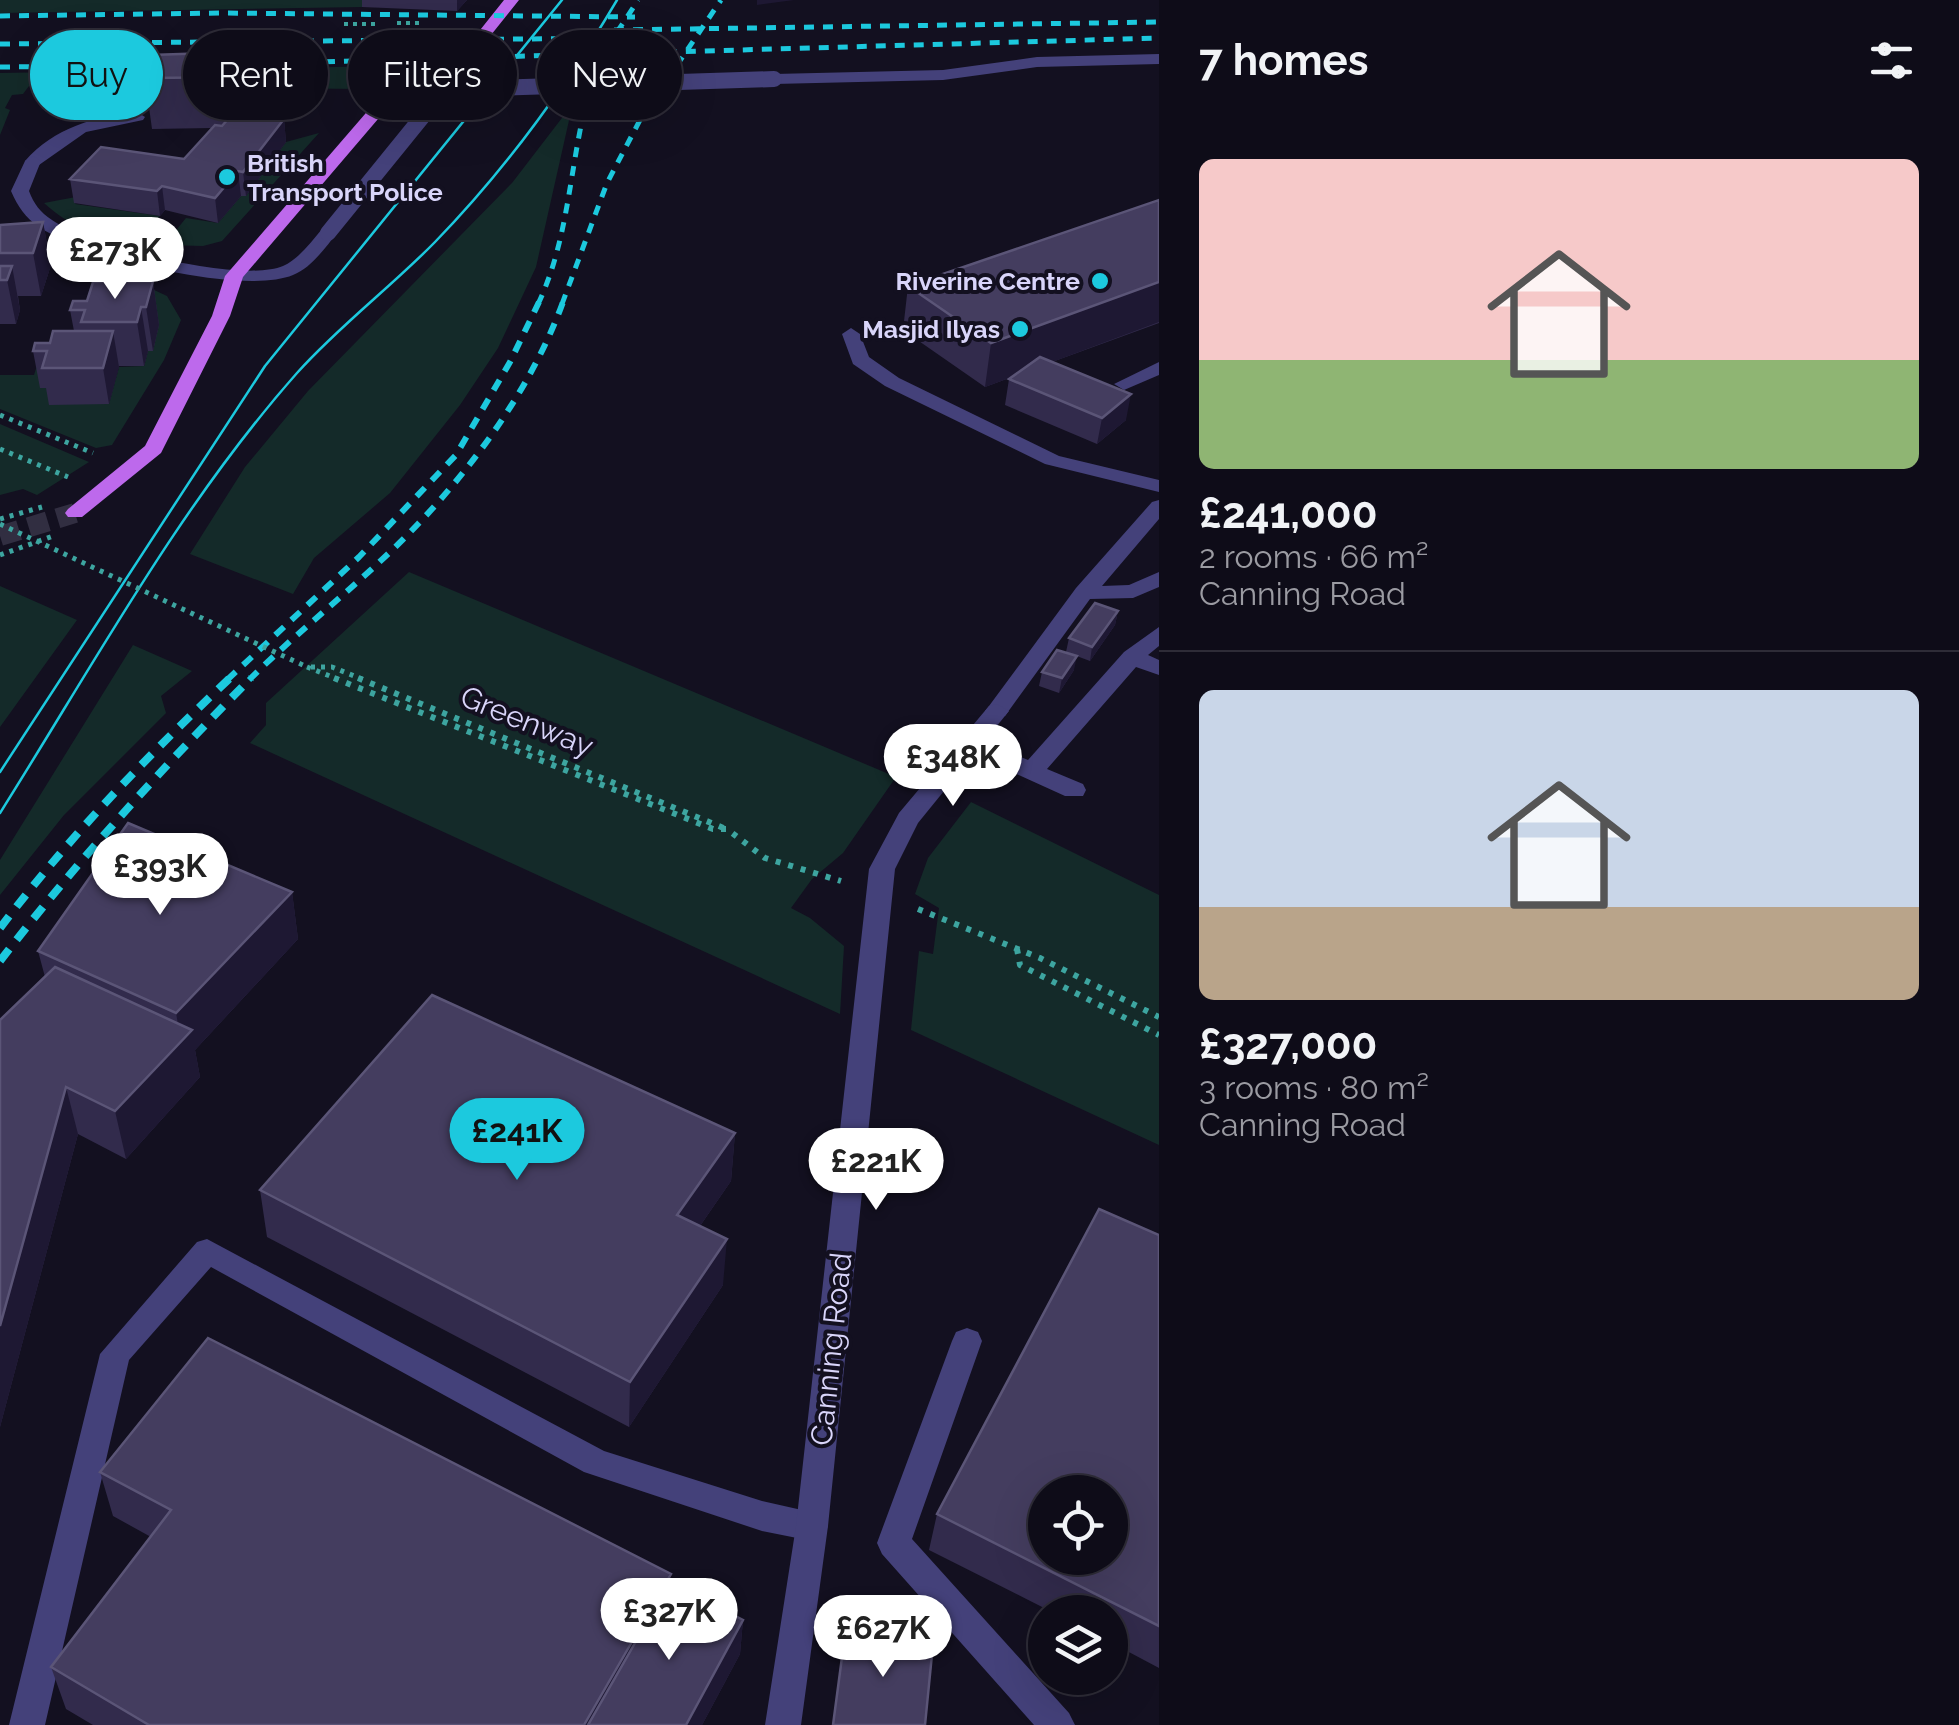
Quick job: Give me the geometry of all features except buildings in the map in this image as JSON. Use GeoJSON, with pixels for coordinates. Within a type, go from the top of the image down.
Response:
{"type":"FeatureCollection","features":[{"type":"Feature","properties":{"kind":"main road"},"geometry":{"type":"LineString","coordinates":[[75,513],[154,449],[220,316],[234,276],[384,102],[401,88],[466,57],[512,0]]}},
{"type":"Feature","properties":{"kind":"street"},"geometry":{"type":"LineString","coordinates":[[102,120],[53,141],[10,191],[31,213],[67,236],[106,251],[234,276],[280,274],[293,269],[322,239],[440,94],[463,89],[944,76],[1037,62],[1159,60]]}},
{"type":"Feature","properties":{"kind":"street"},"geometry":{"type":"LineString","coordinates":[[851,334],[860,360],[892,382],[1052,460],[1159,486]]}},
{"type":"Feature","properties":{"kind":"street"},"geometry":{"type":"LineString","coordinates":[[1124,384],[1159,368]]}},
{"type":"Feature","properties":{"kind":"street","name":"Canning Road"},"geometry":{"type":"LineString","coordinates":[[782,1725],[812,1526],[882,869],[908,819],[1084,594],[1159,506]]}},
{"type":"Feature","properties":{"kind":"street"},"geometry":{"type":"LineString","coordinates":[[1084,594],[1133,591],[1159,579]]}},
{"type":"Feature","properties":{"kind":"street"},"geometry":{"type":"LineString","coordinates":[[1032,771],[1132,656],[1159,634]]}},
{"type":"Feature","properties":{"kind":"street"},"geometry":{"type":"LineString","coordinates":[[1132,656],[1159,668]]}},
{"type":"Feature","properties":{"kind":"street"},"geometry":{"type":"LineString","coordinates":[[970,744],[1074,790]]}},
{"type":"Feature","properties":{"kind":"street"},"geometry":{"type":"LineString","coordinates":[[28,1725],[115,1354],[207,1251],[595,1462],[762,1516],[812,1526]]}},
{"type":"Feature","properties":{"kind":"street"},"geometry":{"type":"LineString","coordinates":[[967,1340],[894,1543],[1056,1725]]}},
{"type":"Feature","properties":{"kind":"path"},"geometry":{"type":"LineString","coordinates":[[398,23],[419,22],[410,22]]}},
{"type":"Feature","properties":{"kind":"path"},"geometry":{"type":"LineString","coordinates":[[344,24],[376,24]]}},
{"type":"Feature","properties":{"kind":"path"},"geometry":{"type":"LineString","coordinates":[[0,415],[108,460]]}},
{"type":"Feature","properties":{"kind":"path"},"geometry":{"type":"LineString","coordinates":[[0,448],[58,473]]}},
{"type":"Feature","properties":{"kind":"path","name":"Greenway"},"geometry":{"type":"LineString","coordinates":[[0,524],[307,667],[713,829],[727,829]]}},
{"type":"Feature","properties":{"kind":"path","name":"Greenway"},"geometry":{"type":"LineString","coordinates":[[307,667],[332,667],[719,822],[764,858],[827,878]]}},
{"type":"Feature","properties":{"kind":"path"},"geometry":{"type":"LineString","coordinates":[[930,914],[1017,948],[1159,1017]]}},
{"type":"Feature","properties":{"kind":"path"},"geometry":{"type":"LineString","coordinates":[[1017,948],[1020,965],[1159,1035]]}},
{"type":"Feature","properties":{"kind":"green space"},"geometry":{"type":"Polygon","coordinates":[[[0,0],[362,0],[362,7],[0,13],[0,0]]]}},
{"type":"Feature","properties":{"kind":"green space"},"geometry":{"type":"Polygon","coordinates":[[[328,67],[348,67],[348,89],[328,89],[328,67]]]}},
{"type":"Feature","properties":{"kind":"green space"},"geometry":{"type":"Polygon","coordinates":[[[163,70],[183,70],[183,87],[163,87],[163,70]]]}},
{"type":"Feature","properties":{"kind":"green space"},"geometry":{"type":"Polygon","coordinates":[[[30,72],[30,86],[23,94],[12,95],[5,108],[10,110],[0,135],[0,73],[30,72]]]}},
{"type":"Feature","properties":{"kind":"green space"},"geometry":{"type":"Polygon","coordinates":[[[560,120],[569,120],[536,267],[498,348],[460,405],[390,493],[314,558],[293,594],[190,554],[245,467],[308,391],[512,183],[560,120]]]}},
{"type":"Feature","properties":{"kind":"green space"},"geometry":{"type":"Polygon","coordinates":[[[319,133],[222,241],[203,246],[164,245],[186,218],[218,223],[241,196],[246,196],[286,142],[319,133]]]}},
{"type":"Feature","properties":{"kind":"green space"},"geometry":{"type":"Polygon","coordinates":[[[81,196],[75,204],[160,216],[131,242],[119,241],[84,230],[44,203],[81,196]]]}},
{"type":"Feature","properties":{"kind":"green space"},"geometry":{"type":"Polygon","coordinates":[[[139,283],[167,296],[181,320],[164,360],[112,445],[96,448],[0,409],[0,375],[34,375],[39,359],[54,388],[109,404],[119,367],[144,366],[148,351],[153,351],[139,283]]]}},
{"type":"Feature","properties":{"kind":"green space"},"geometry":{"type":"Polygon","coordinates":[[[0,424],[89,462],[37,495],[23,489],[0,495],[0,424]]]}},
{"type":"Feature","properties":{"kind":"green space"},"geometry":{"type":"Polygon","coordinates":[[[409,572],[896,777],[843,853],[812,879],[791,908],[844,946],[840,1014],[250,743],[266,725],[266,703],[409,572]]]}},
{"type":"Feature","properties":{"kind":"green space"},"geometry":{"type":"Polygon","coordinates":[[[0,586],[77,620],[0,727],[0,586]]]}},
{"type":"Feature","properties":{"kind":"green space"},"geometry":{"type":"Polygon","coordinates":[[[133,645],[192,671],[161,696],[166,713],[64,815],[0,895],[0,860],[133,645]]]}},
{"type":"Feature","properties":{"kind":"green space"},"geometry":{"type":"Polygon","coordinates":[[[971,802],[1159,895],[1159,1145],[911,1030],[919,951],[933,954],[939,908],[915,894],[928,858],[971,802]]]}},
{"type":"Feature","properties":{"kind":"tunnel"},"geometry":{"type":"LineString","coordinates":[[0,536],[75,513]]}},
{"type":"Feature","properties":{"kind":"tram line"},"geometry":{"type":"LineString","coordinates":[[0,772],[265,366],[562,0]]}},
{"type":"Feature","properties":{"kind":"tram line"},"geometry":{"type":"LineString","coordinates":[[0,813],[214,476],[297,373],[418,259],[511,156],[556,96],[617,0]]}},
{"type":"Feature","properties":{"kind":"railway"},"geometry":{"type":"LineString","coordinates":[[627,17],[638,0]]}},
{"type":"Feature","properties":{"kind":"railway"},"geometry":{"type":"LineString","coordinates":[[702,29],[721,0]]}},
{"type":"Feature","properties":{"kind":"railway"},"geometry":{"type":"LineString","coordinates":[[0,16],[225,13],[627,17]]}},
{"type":"Feature","properties":{"kind":"railway"},"geometry":{"type":"LineString","coordinates":[[619,30],[627,17]]}},
{"type":"Feature","properties":{"kind":"railway"},"geometry":{"type":"LineString","coordinates":[[627,17],[635,17]]}},
{"type":"Feature","properties":{"kind":"railway"},"geometry":{"type":"LineString","coordinates":[[702,29],[1159,22]]}},
{"type":"Feature","properties":{"kind":"railway"},"geometry":{"type":"LineString","coordinates":[[619,30],[702,29]]}},
{"type":"Feature","properties":{"kind":"railway"},"geometry":{"type":"LineString","coordinates":[[686,52],[702,29]]}},
{"type":"Feature","properties":{"kind":"railway"},"geometry":{"type":"LineString","coordinates":[[614,30],[619,30]]}},
{"type":"Feature","properties":{"kind":"railway"},"geometry":{"type":"LineString","coordinates":[[686,52],[1159,38]]}},
{"type":"Feature","properties":{"kind":"railway"},"geometry":{"type":"LineString","coordinates":[[0,44],[537,39]]}},
{"type":"Feature","properties":{"kind":"railway"},"geometry":{"type":"LineString","coordinates":[[682,52],[686,52]]}},
{"type":"Feature","properties":{"kind":"railway"},"geometry":{"type":"LineString","coordinates":[[562,304],[607,183],[640,120],[686,52]]}},
{"type":"Feature","properties":{"kind":"railway"},"geometry":{"type":"LineString","coordinates":[[328,62],[537,56]]}},
{"type":"Feature","properties":{"kind":"railway"},"geometry":{"type":"LineString","coordinates":[[0,67],[174,65]]}},
{"type":"Feature","properties":{"kind":"railway"},"geometry":{"type":"LineString","coordinates":[[538,304],[565,219],[582,120]]}},
{"type":"Feature","properties":{"kind":"railway"},"geometry":{"type":"LineString","coordinates":[[227,680],[359,557],[456,455],[510,362],[539,302]]}},
{"type":"Feature","properties":{"kind":"railway"},"geometry":{"type":"LineString","coordinates":[[250,679],[398,545],[462,474],[520,392],[563,302]]}},
{"type":"Feature","properties":{"kind":"railway"},"geometry":{"type":"LineString","coordinates":[[0,928],[110,798],[230,678]]}},
{"type":"Feature","properties":{"kind":"railway"},"geometry":{"type":"LineString","coordinates":[[0,961],[121,815],[250,679]]}},
{"type":"Feature","properties":{"kind":"place","name":"British Transport Police"},"geometry":{"type":"Point","coordinates":[227,177]}},
{"type":"Feature","properties":{"kind":"place","name":"Riverine Centre"},"geometry":{"type":"Point","coordinates":[1100,281]}},
{"type":"Feature","properties":{"kind":"place","name":"Masjid Ilyas"},"geometry":{"type":"Point","coordinates":[1020,329]}}]}
